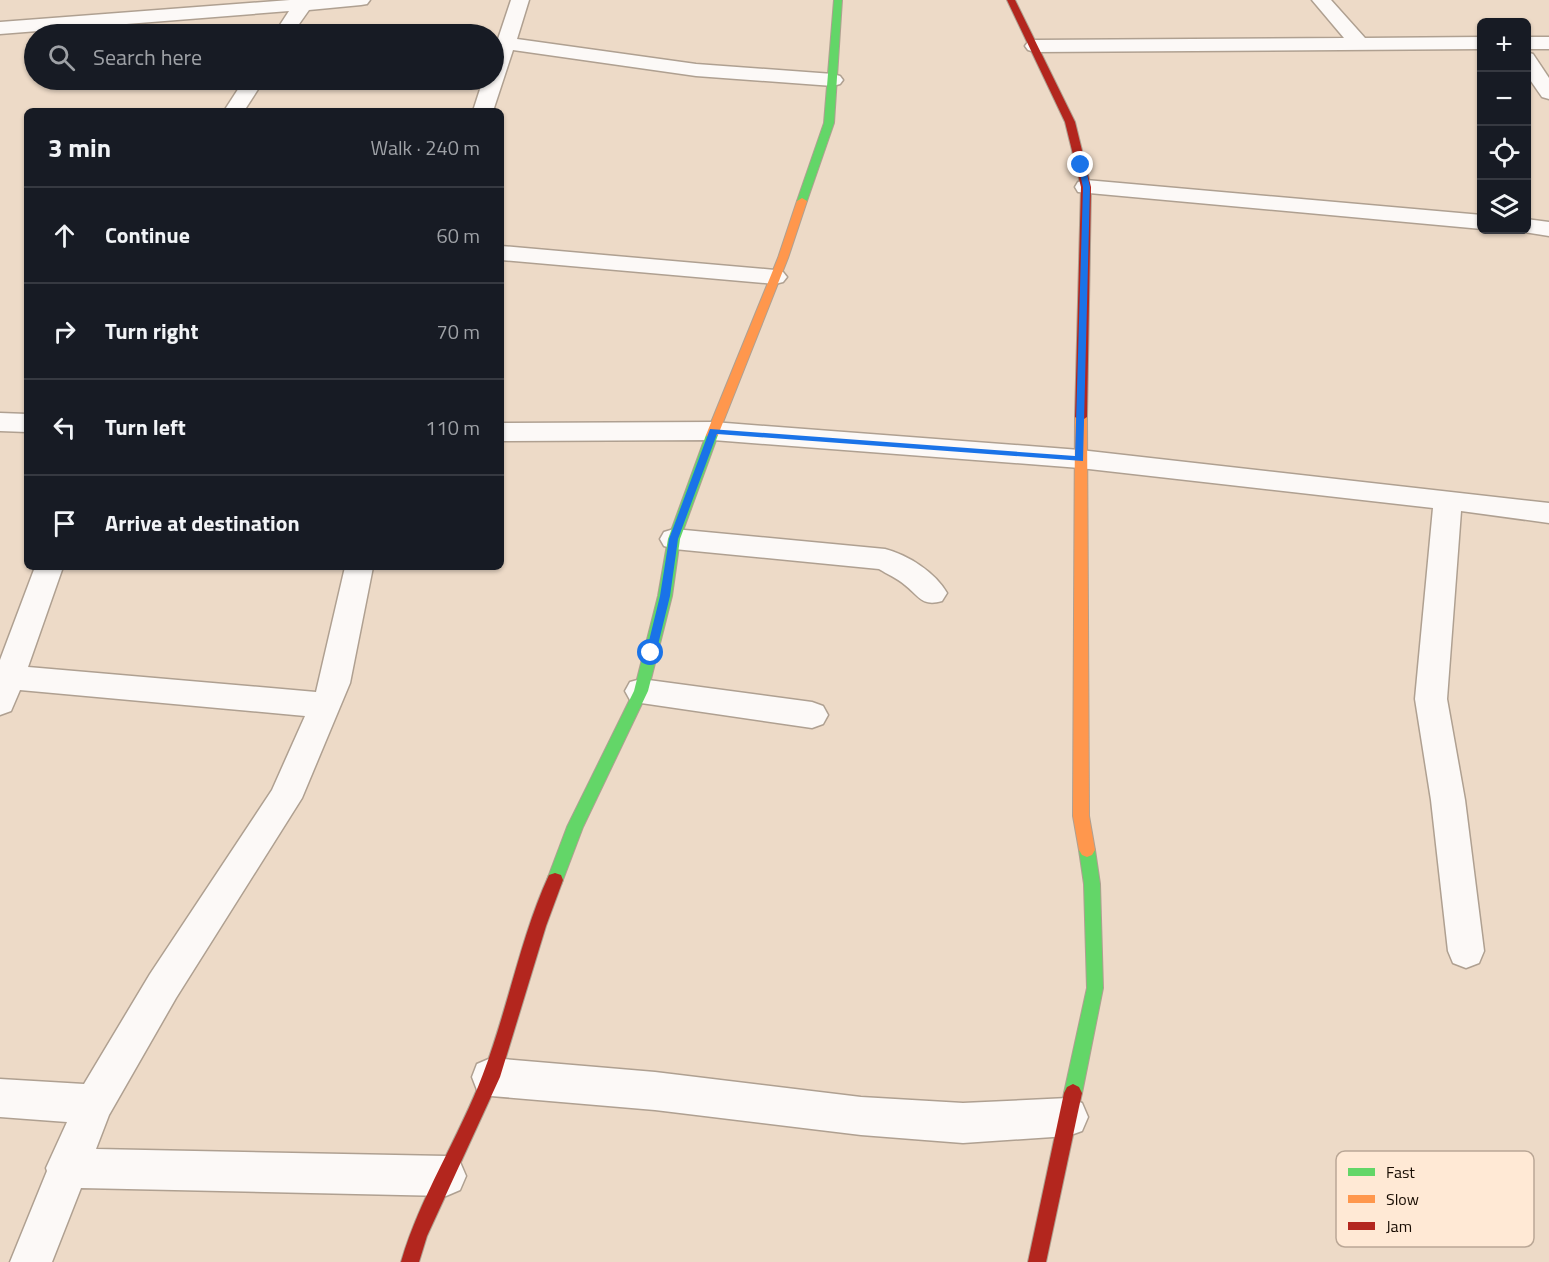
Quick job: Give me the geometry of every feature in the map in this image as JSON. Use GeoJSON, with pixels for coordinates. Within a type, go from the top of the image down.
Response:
{"type":"FeatureCollection","features":[{"type":"Feature","properties":{"kind":"street"},"geometry":{"type":"LineString","coordinates":[[55,24],[361,0]]}},
{"type":"Feature","properties":{"kind":"street"},"geometry":{"type":"LineString","coordinates":[[504,49],[520,0]]}},
{"type":"Feature","properties":{"kind":"street"},"geometry":{"type":"LineString","coordinates":[[410,1262],[418,1234],[491,1077],[538,926],[575,827],[642,691],[665,596],[674,539],[713,431],[775,277],[829,123],[838,0]]}},
{"type":"Feature","properties":{"kind":"street"},"geometry":{"type":"LineString","coordinates":[[1011,0],[1070,122],[1086,187],[1080,459],[1081,816],[1092,884],[1095,988],[1037,1262]]}},
{"type":"Feature","properties":{"kind":"street"},"geometry":{"type":"LineString","coordinates":[[1321,0],[1358,42]]}},
{"type":"Feature","properties":{"kind":"street"},"geometry":{"type":"LineString","coordinates":[[290,24],[302,6]]}},
{"type":"Feature","properties":{"kind":"street"},"geometry":{"type":"LineString","coordinates":[[0,28],[24,26]]}},
{"type":"Feature","properties":{"kind":"street"},"geometry":{"type":"LineString","coordinates":[[506,43],[696,70],[832,80]]}},
{"type":"Feature","properties":{"kind":"street"},"geometry":{"type":"LineString","coordinates":[[1035,46],[1477,43]]}},
{"type":"Feature","properties":{"kind":"street"},"geometry":{"type":"LineString","coordinates":[[1531,43],[1549,43]]}},
{"type":"Feature","properties":{"kind":"street"},"geometry":{"type":"LineString","coordinates":[[1531,64],[1549,93]]}},
{"type":"Feature","properties":{"kind":"street"},"geometry":{"type":"LineString","coordinates":[[236,108],[248,90]]}},
{"type":"Feature","properties":{"kind":"street"},"geometry":{"type":"LineString","coordinates":[[484,108],[490,90]]}},
{"type":"Feature","properties":{"kind":"street"},"geometry":{"type":"LineString","coordinates":[[1086,187],[1477,222]]}},
{"type":"Feature","properties":{"kind":"street"},"geometry":{"type":"LineString","coordinates":[[1531,226],[1549,228]]}},
{"type":"Feature","properties":{"kind":"street"},"geometry":{"type":"LineString","coordinates":[[504,253],[775,277]]}},
{"type":"Feature","properties":{"kind":"street"},"geometry":{"type":"LineString","coordinates":[[0,422],[24,423]]}},
{"type":"Feature","properties":{"kind":"street"},"geometry":{"type":"LineString","coordinates":[[504,432],[713,431],[1080,459],[1549,513]]}},
{"type":"Feature","properties":{"kind":"street"},"geometry":{"type":"LineString","coordinates":[[1448,500],[1431,699],[1448,800],[1466,951]]}},
{"type":"Feature","properties":{"kind":"street"},"geometry":{"type":"LineString","coordinates":[[674,539],[885,559],[914,576],[932,593]]}},
{"type":"Feature","properties":{"kind":"street"},"geometry":{"type":"LineString","coordinates":[[48,570],[5,690],[325,705]]}},
{"type":"Feature","properties":{"kind":"street"},"geometry":{"type":"LineString","coordinates":[[31,1262],[66,1168],[94,1104],[163,986],[285,798],[335,684],[358,570]]}},
{"type":"Feature","properties":{"kind":"street"},"geometry":{"type":"LineString","coordinates":[[642,691],[812,715]]}},
{"type":"Feature","properties":{"kind":"street"},"geometry":{"type":"LineString","coordinates":[[491,1077],[655,1091],[861,1116],[963,1122],[1068,1117]]}},
{"type":"Feature","properties":{"kind":"street"},"geometry":{"type":"LineString","coordinates":[[0,1098],[94,1104]]}},
{"type":"Feature","properties":{"kind":"street"},"geometry":{"type":"LineString","coordinates":[[66,1168],[446,1176]]}},
{"type":"Feature","properties":{"kind":"traffic: fast"},"geometry":{"type":"LineString","coordinates":[[802,201],[829,123],[838,0]]}},
{"type":"Feature","properties":{"kind":"traffic: fast"},"geometry":{"type":"LineString","coordinates":[[555,880],[575,827],[641,691],[665,596],[674,539],[712,435]]}},
{"type":"Feature","properties":{"kind":"traffic: fast"},"geometry":{"type":"LineString","coordinates":[[1073,1093],[1095,988],[1092,884],[1087,850]]}},
{"type":"Feature","properties":{"kind":"traffic: slow"},"geometry":{"type":"LineString","coordinates":[[712,435],[783,258],[802,201]]}},
{"type":"Feature","properties":{"kind":"traffic: slow"},"geometry":{"type":"LineString","coordinates":[[1081,417],[1081,816],[1087,850]]}},
{"type":"Feature","properties":{"kind":"traffic: jam"},"geometry":{"type":"LineString","coordinates":[[1011,0],[1070,122],[1086,187],[1081,417]]}},
{"type":"Feature","properties":{"kind":"traffic: jam"},"geometry":{"type":"LineString","coordinates":[[410,1262],[418,1234],[491,1077],[538,926],[555,880]]}},
{"type":"Feature","properties":{"kind":"traffic: jam"},"geometry":{"type":"LineString","coordinates":[[1037,1262],[1073,1093]]}},
{"type":"Feature","properties":{"kind":"route"},"geometry":{"type":"LineString","coordinates":[[651,653],[665,596],[674,539],[713,431],[1080,459],[1086,187],[1081,165]]}}]}
